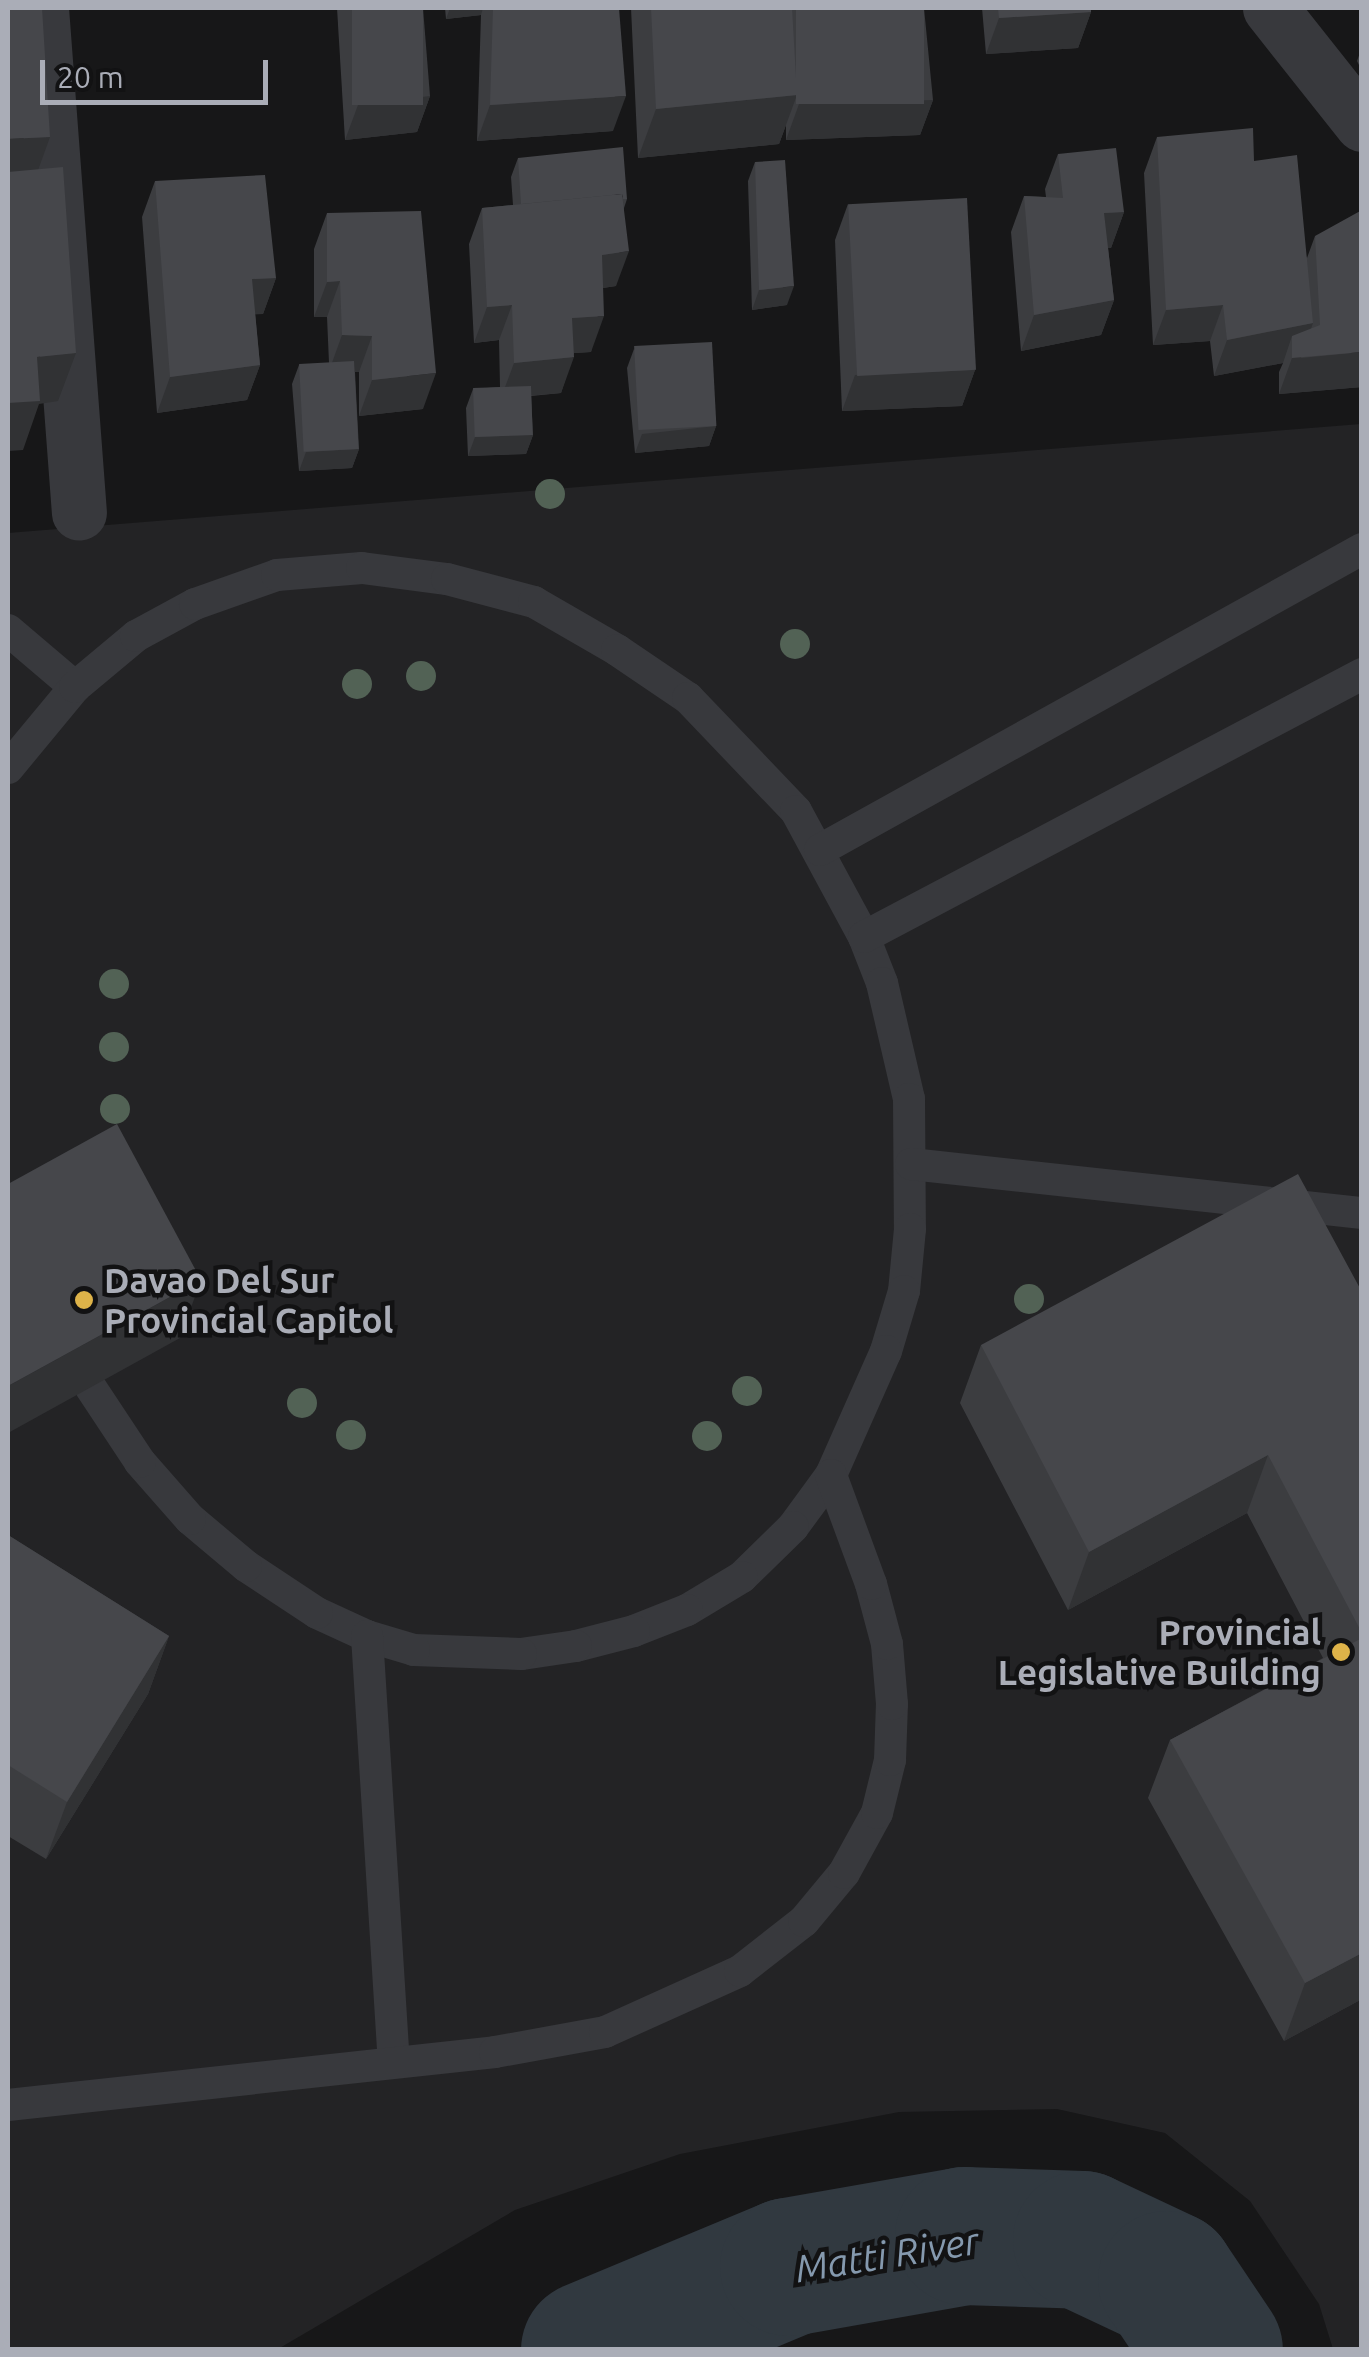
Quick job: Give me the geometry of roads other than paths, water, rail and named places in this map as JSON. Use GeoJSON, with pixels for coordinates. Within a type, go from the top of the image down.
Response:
{"type":"FeatureCollection","features":[{"type":"Feature","properties":{"kind":"street"},"geometry":{"type":"LineString","coordinates":[[41,8],[79,513]]}},
{"type":"Feature","properties":{"kind":"street"},"geometry":{"type":"LineString","coordinates":[[1270,8],[1362,124]]}},
{"type":"Feature","properties":{"kind":"lane"},"geometry":{"type":"LineString","coordinates":[[820,850],[1362,550]]}},
{"type":"Feature","properties":{"kind":"lane"},"geometry":{"type":"LineString","coordinates":[[8,768],[76,687],[136,636],[195,604],[276,576],[362,568],[447,579],[534,602],[618,650],[688,698],[796,811],[864,937],[899,1042],[908,1099],[911,1164],[904,1291],[886,1351],[831,1475],[794,1528],[742,1577],[687,1610],[634,1630],[521,1654],[414,1650],[368,1636],[317,1613],[246,1566],[190,1519],[140,1462],[91,1388]]}},
{"type":"Feature","properties":{"kind":"lane"},"geometry":{"type":"LineString","coordinates":[[8,630],[76,687]]}},
{"type":"Feature","properties":{"kind":"lane"},"geometry":{"type":"LineString","coordinates":[[864,937],[1362,674]]}},
{"type":"Feature","properties":{"kind":"lane"},"geometry":{"type":"LineString","coordinates":[[911,1164],[1362,1213]]}},
{"type":"Feature","properties":{"kind":"lane"},"geometry":{"type":"LineString","coordinates":[[8,2104],[495,2052],[605,2032],[740,1971],[804,1920],[844,1873],[877,1813],[890,1760],[892,1704],[887,1644],[871,1584],[831,1475]]}},
{"type":"Feature","properties":{"kind":"lane"},"geometry":{"type":"LineString","coordinates":[[368,1636],[394,2062]]}},
{"type":"Feature","properties":{"kind":"waterway","name":"Matti River"},"geometry":{"type":"LineString","coordinates":[[590,2350],[789,2267],[964,2236],[1082,2240],[1167,2280],[1214,2350]]}},
{"type":"Feature","properties":{"kind":"place","name":"Davao Del Sur Provincial Capitol"},"geometry":{"type":"Point","coordinates":[84,1300]}},
{"type":"Feature","properties":{"kind":"place","name":"Provincial Legislative Building"},"geometry":{"type":"Point","coordinates":[1341,1652]}}]}
